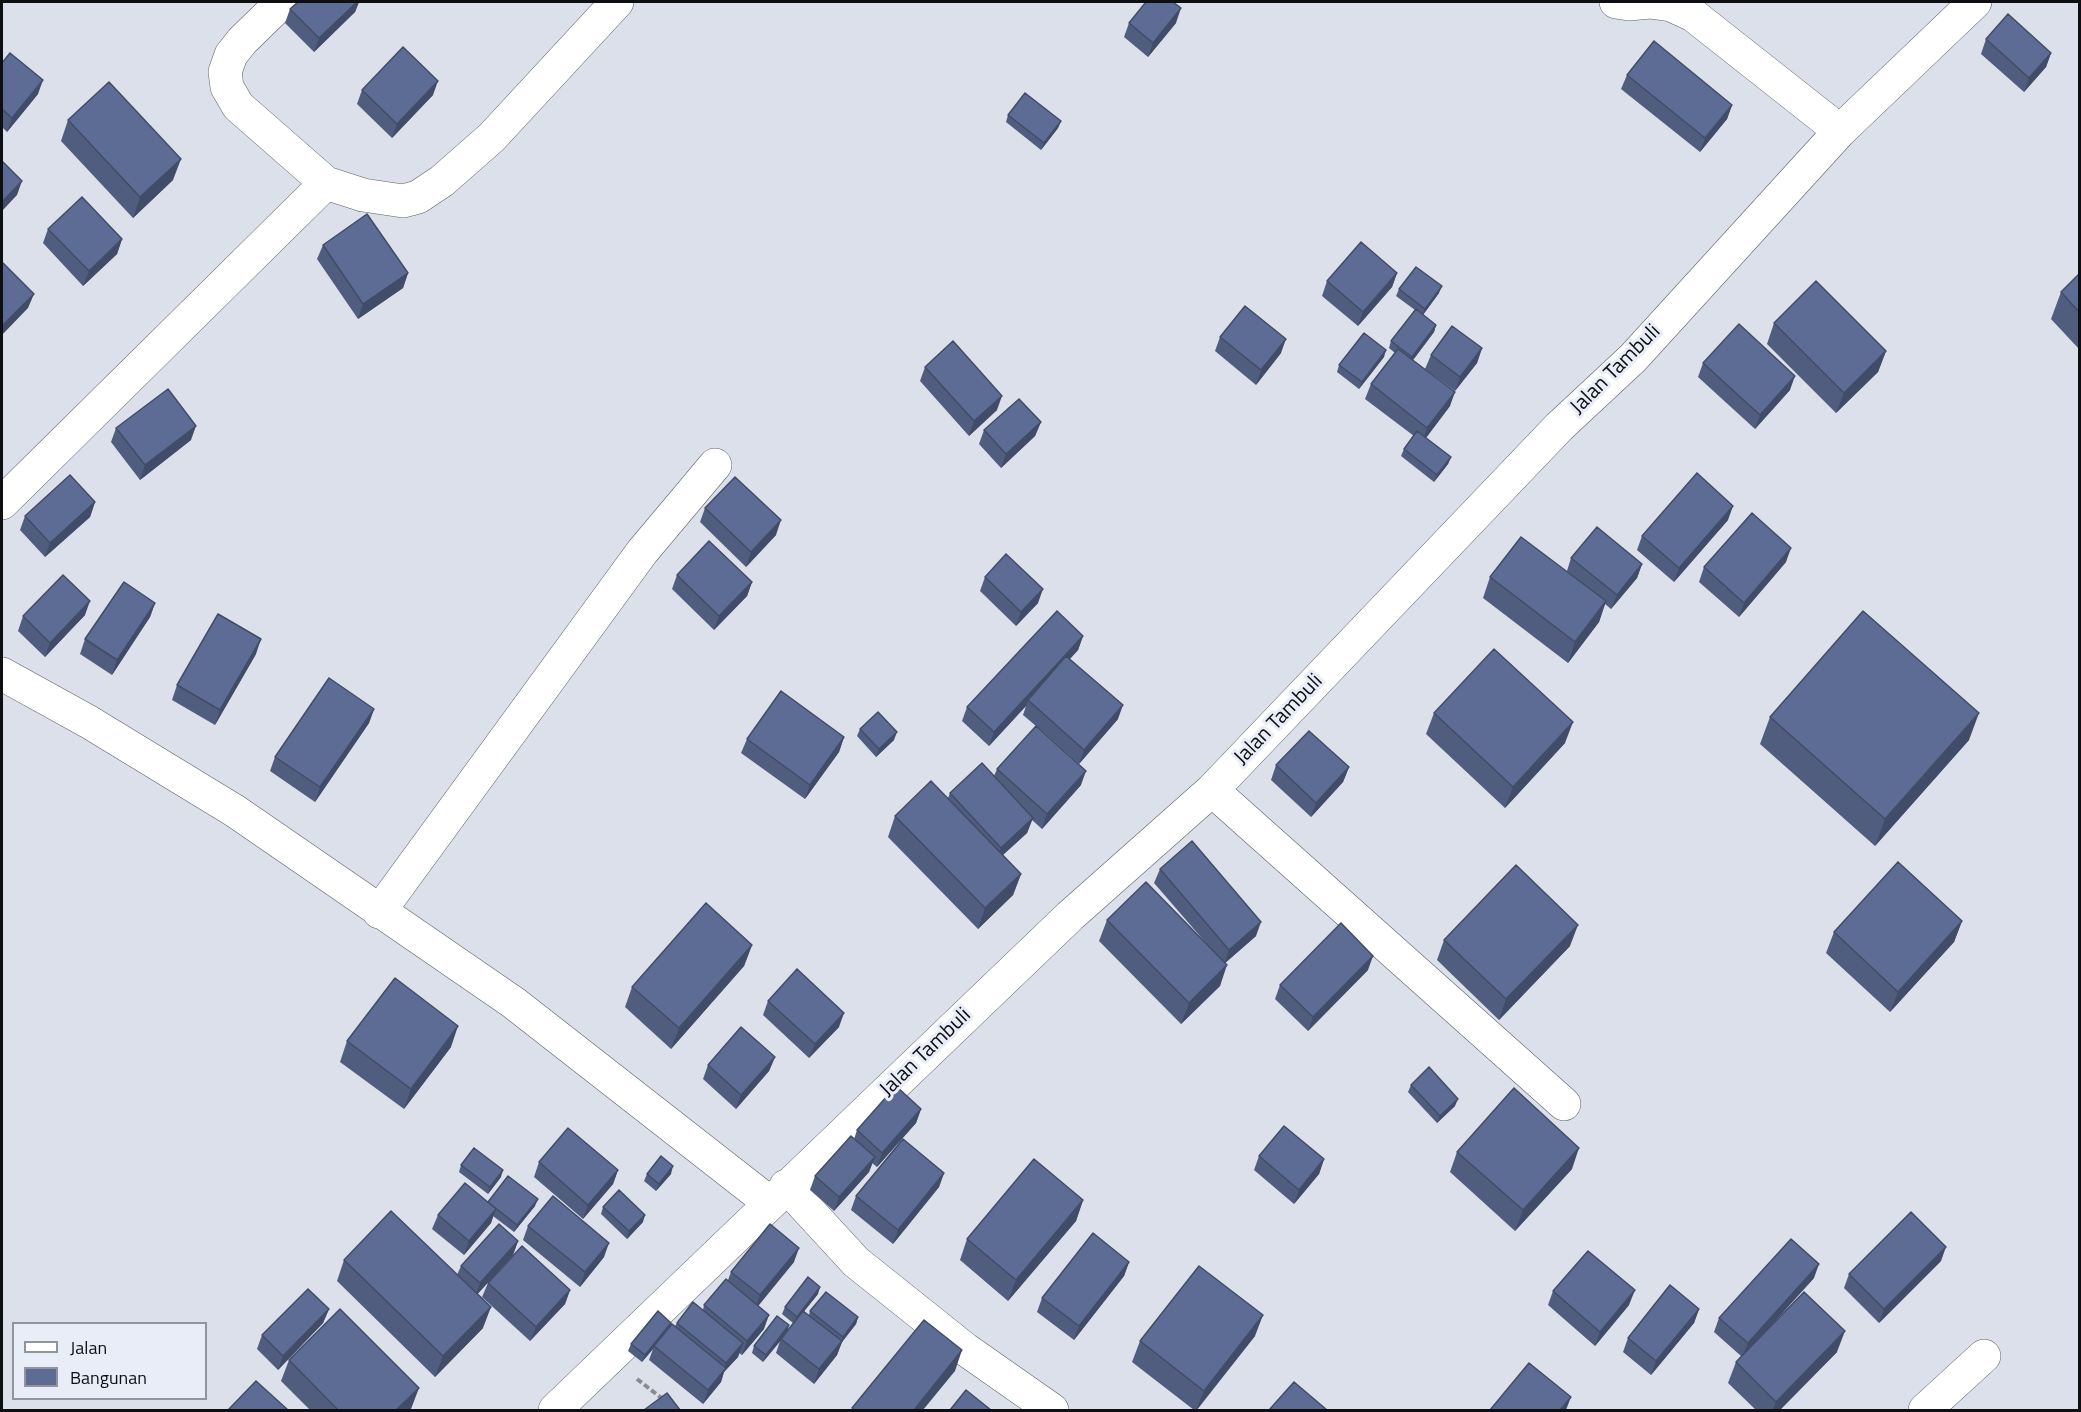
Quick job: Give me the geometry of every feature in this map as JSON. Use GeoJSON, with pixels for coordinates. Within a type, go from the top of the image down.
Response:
{"type":"FeatureCollection","features":[{"type":"Feature","properties":{"kind":"street"},"geometry":{"type":"LineString","coordinates":[[282,2],[231,55],[225,72],[227,87],[238,106],[326,183],[363,195],[403,201],[418,197],[442,181],[492,137],[617,2]]}},
{"type":"Feature","properties":{"kind":"street"},"geometry":{"type":"LineString","coordinates":[[1616,2],[1629,4],[1650,2],[1671,5],[1693,15],[1840,131]]}},
{"type":"Feature","properties":{"kind":"street","name":"Jalan Tambuli"},"geometry":{"type":"LineString","coordinates":[[555,1410],[1070,916],[1212,790],[1559,427],[1633,358],[1840,131],[1975,2]]}},
{"type":"Feature","properties":{"kind":"street"},"geometry":{"type":"LineString","coordinates":[[2,503],[326,183]]}},
{"type":"Feature","properties":{"kind":"street"},"geometry":{"type":"LineString","coordinates":[[380,912],[642,552],[715,465]]}},
{"type":"Feature","properties":{"kind":"street"},"geometry":{"type":"LineString","coordinates":[[2,674],[89,722],[235,811],[514,1003],[778,1194],[856,1262],[965,1349],[1052,1410]]}},
{"type":"Feature","properties":{"kind":"street"},"geometry":{"type":"LineString","coordinates":[[1212,790],[1564,1104]]}},
{"type":"Feature","properties":{"kind":"street"},"geometry":{"type":"LineString","coordinates":[[1925,1410],[1984,1356]]}},
{"type":"Feature","properties":{"kind":"path"},"geometry":{"type":"LineString","coordinates":[[610,1359],[669,1404]]}},
{"type":"Feature","properties":{"kind":"building"},"geometry":{"type":"Polygon","coordinates":[[[298,2],[357,2],[319,38],[290,9],[298,2]]]}},
{"type":"Feature","properties":{"kind":"building"},"geometry":{"type":"Polygon","coordinates":[[[1146,2],[1173,2],[1181,8],[1153,43],[1129,23],[1146,2]]]}},
{"type":"Feature","properties":{"kind":"building"},"geometry":{"type":"Polygon","coordinates":[[[2008,14],[2051,53],[2029,78],[1986,39],[2008,14]]]}},
{"type":"Feature","properties":{"kind":"building"},"geometry":{"type":"Polygon","coordinates":[[[1654,41],[1732,105],[1705,138],[1627,75],[1654,41]]]}},
{"type":"Feature","properties":{"kind":"building"},"geometry":{"type":"Polygon","coordinates":[[[403,47],[438,81],[397,124],[362,90],[403,47]]]}},
{"type":"Feature","properties":{"kind":"building"},"geometry":{"type":"Polygon","coordinates":[[[10,53],[43,80],[12,118],[2,109],[2,63],[10,53]]]}},
{"type":"Feature","properties":{"kind":"building"},"geometry":{"type":"Polygon","coordinates":[[[109,82],[181,159],[140,197],[68,120],[109,82]]]}},
{"type":"Feature","properties":{"kind":"building"},"geometry":{"type":"Polygon","coordinates":[[[1025,93],[1061,121],[1044,143],[1008,115],[1025,93]]]}},
{"type":"Feature","properties":{"kind":"building"},"geometry":{"type":"Polygon","coordinates":[[[2,161],[22,181],[2,202],[2,161]]]}},
{"type":"Feature","properties":{"kind":"building"},"geometry":{"type":"Polygon","coordinates":[[[82,197],[122,239],[89,271],[48,229],[82,197]]]}},
{"type":"Feature","properties":{"kind":"building"},"geometry":{"type":"Polygon","coordinates":[[[367,214],[408,273],[363,304],[323,245],[367,214]]]}},
{"type":"Feature","properties":{"kind":"building"},"geometry":{"type":"Polygon","coordinates":[[[1361,242],[1397,273],[1363,312],[1327,281],[1361,242]]]}},
{"type":"Feature","properties":{"kind":"building"},"geometry":{"type":"Polygon","coordinates":[[[2,262],[34,294],[3,325],[2,323],[2,262]]]}},
{"type":"Feature","properties":{"kind":"building"},"geometry":{"type":"Polygon","coordinates":[[[1416,267],[1442,286],[1425,309],[1399,289],[1416,267]]]}},
{"type":"Feature","properties":{"kind":"building"},"geometry":{"type":"Polygon","coordinates":[[[2079,274],[2079,312],[2061,292],[2079,274]]]}},
{"type":"Feature","properties":{"kind":"building"},"geometry":{"type":"Polygon","coordinates":[[[1816,281],[1886,351],[1844,393],[1774,323],[1816,281]]]}},
{"type":"Feature","properties":{"kind":"building"},"geometry":{"type":"Polygon","coordinates":[[[1245,306],[1286,339],[1261,370],[1220,337],[1245,306]]]}},
{"type":"Feature","properties":{"kind":"building"},"geometry":{"type":"Polygon","coordinates":[[[1416,309],[1436,325],[1412,357],[1391,341],[1416,309]]]}},
{"type":"Feature","properties":{"kind":"building"},"geometry":{"type":"Polygon","coordinates":[[[1739,324],[1795,376],[1760,415],[1703,363],[1739,324]]]}},
{"type":"Feature","properties":{"kind":"building"},"geometry":{"type":"Polygon","coordinates":[[[1452,326],[1482,348],[1460,377],[1431,355],[1452,326]]]}},
{"type":"Feature","properties":{"kind":"building"},"geometry":{"type":"Polygon","coordinates":[[[1364,333],[1386,350],[1362,382],[1339,365],[1364,333]]]}},
{"type":"Feature","properties":{"kind":"building"},"geometry":{"type":"Polygon","coordinates":[[[953,341],[1002,396],[974,421],[925,367],[953,341]]]}},
{"type":"Feature","properties":{"kind":"building"},"geometry":{"type":"Polygon","coordinates":[[[1398,349],[1455,392],[1427,428],[1371,384],[1398,349]]]}},
{"type":"Feature","properties":{"kind":"building"},"geometry":{"type":"Polygon","coordinates":[[[168,389],[196,426],[145,465],[116,428],[168,389]]]}},
{"type":"Feature","properties":{"kind":"building"},"geometry":{"type":"Polygon","coordinates":[[[1019,399],[1041,422],[1006,454],[984,430],[1019,399]]]}},
{"type":"Feature","properties":{"kind":"building"},"geometry":{"type":"Polygon","coordinates":[[[1417,431],[1451,457],[1437,475],[1404,449],[1417,431]]]}},
{"type":"Feature","properties":{"kind":"building"},"geometry":{"type":"Polygon","coordinates":[[[1697,473],[1733,506],[1679,568],[1642,536],[1697,473]]]}},
{"type":"Feature","properties":{"kind":"building"},"geometry":{"type":"Polygon","coordinates":[[[70,475],[95,502],[50,543],[25,516],[70,475]]]}},
{"type":"Feature","properties":{"kind":"building"},"geometry":{"type":"Polygon","coordinates":[[[735,477],[781,520],[751,552],[705,508],[735,477]]]}},
{"type":"Feature","properties":{"kind":"building"},"geometry":{"type":"Polygon","coordinates":[[[1752,513],[1791,548],[1744,603],[1704,567],[1752,513]]]}},
{"type":"Feature","properties":{"kind":"building"},"geometry":{"type":"Polygon","coordinates":[[[1597,527],[1642,564],[1617,595],[1571,558],[1597,527]]]}},
{"type":"Feature","properties":{"kind":"building"},"geometry":{"type":"Polygon","coordinates":[[[1521,537],[1606,601],[1575,642],[1490,577],[1521,537]]]}},
{"type":"Feature","properties":{"kind":"building"},"geometry":{"type":"Polygon","coordinates":[[[709,541],[752,582],[719,616],[677,575],[709,541]]]}},
{"type":"Feature","properties":{"kind":"building"},"geometry":{"type":"Polygon","coordinates":[[[1006,554],[1043,589],[1021,612],[985,577],[1006,554]]]}},
{"type":"Feature","properties":{"kind":"building"},"geometry":{"type":"Polygon","coordinates":[[[63,575],[90,601],[50,643],[23,616],[63,575]]]}},
{"type":"Feature","properties":{"kind":"building"},"geometry":{"type":"Polygon","coordinates":[[[124,582],[155,603],[117,660],[85,639],[124,582]]]}},
{"type":"Feature","properties":{"kind":"building"},"geometry":{"type":"Polygon","coordinates":[[[1057,611],[1083,636],[994,732],[967,707],[1057,611]]]}},
{"type":"Feature","properties":{"kind":"building"},"geometry":{"type":"Polygon","coordinates":[[[1863,611],[1979,713],[1885,819],[1770,717],[1863,611]]]}},
{"type":"Feature","properties":{"kind":"building"},"geometry":{"type":"Polygon","coordinates":[[[218,614],[261,639],[220,710],[177,685],[218,614]]]}},
{"type":"Feature","properties":{"kind":"building"},"geometry":{"type":"Polygon","coordinates":[[[1494,649],[1573,722],[1513,787],[1434,713],[1494,649]]]}},
{"type":"Feature","properties":{"kind":"building"},"geometry":{"type":"Polygon","coordinates":[[[1066,656],[1123,705],[1084,750],[1028,700],[1066,656]]]}},
{"type":"Feature","properties":{"kind":"building"},"geometry":{"type":"Polygon","coordinates":[[[329,678],[374,709],[320,787],[275,757],[329,678]]]}},
{"type":"Feature","properties":{"kind":"building"},"geometry":{"type":"Polygon","coordinates":[[[781,691],[844,737],[810,785],[747,739],[781,691]]]}},
{"type":"Feature","properties":{"kind":"building"},"geometry":{"type":"Polygon","coordinates":[[[878,712],[897,732],[879,749],[860,729],[878,712]]]}},
{"type":"Feature","properties":{"kind":"building"},"geometry":{"type":"Polygon","coordinates":[[[1036,726],[1086,771],[1047,814],[997,769],[1036,726]]]}},
{"type":"Feature","properties":{"kind":"building"},"geometry":{"type":"Polygon","coordinates":[[[1309,731],[1349,767],[1316,803],[1276,765],[1309,731]]]}},
{"type":"Feature","properties":{"kind":"building"},"geometry":{"type":"Polygon","coordinates":[[[982,763],[1033,818],[1001,848],[950,793],[982,763]]]}},
{"type":"Feature","properties":{"kind":"building"},"geometry":{"type":"Polygon","coordinates":[[[931,781],[1021,874],[985,908],[895,816],[931,781]]]}},
{"type":"Feature","properties":{"kind":"building"},"geometry":{"type":"Polygon","coordinates":[[[1192,841],[1261,922],[1229,950],[1160,869],[1192,841]]]}},
{"type":"Feature","properties":{"kind":"building"},"geometry":{"type":"Polygon","coordinates":[[[1898,862],[1962,921],[1898,992],[1834,932],[1898,862]]]}},
{"type":"Feature","properties":{"kind":"building"},"geometry":{"type":"Polygon","coordinates":[[[1516,865],[1578,925],[1506,999],[1444,940],[1516,865]]]}},
{"type":"Feature","properties":{"kind":"building"},"geometry":{"type":"Polygon","coordinates":[[[1146,882],[1227,965],[1189,1003],[1107,920],[1146,882]]]}},
{"type":"Feature","properties":{"kind":"building"},"geometry":{"type":"Polygon","coordinates":[[[706,903],[752,945],[679,1028],[632,987],[706,903]]]}},
{"type":"Feature","properties":{"kind":"building"},"geometry":{"type":"Polygon","coordinates":[[[1341,923],[1373,956],[1313,1017],[1280,985],[1341,923]]]}},
{"type":"Feature","properties":{"kind":"building"},"geometry":{"type":"Polygon","coordinates":[[[797,969],[844,1013],[815,1044],[768,1001],[797,969]]]}},
{"type":"Feature","properties":{"kind":"building"},"geometry":{"type":"Polygon","coordinates":[[[395,978],[458,1026],[411,1089],[347,1041],[395,978]]]}},
{"type":"Feature","properties":{"kind":"building"},"geometry":{"type":"Polygon","coordinates":[[[741,1027],[775,1057],[741,1095],[708,1065],[741,1027]]]}},
{"type":"Feature","properties":{"kind":"building"},"geometry":{"type":"Polygon","coordinates":[[[1429,1067],[1458,1099],[1440,1116],[1411,1085],[1429,1067]]]}},
{"type":"Feature","properties":{"kind":"building"},"geometry":{"type":"Polygon","coordinates":[[[896,1086],[921,1109],[882,1153],[857,1130],[896,1086]]]}},
{"type":"Feature","properties":{"kind":"building"},"geometry":{"type":"Polygon","coordinates":[[[1514,1088],[1579,1148],[1523,1210],[1457,1152],[1514,1088]]]}},
{"type":"Feature","properties":{"kind":"building"},"geometry":{"type":"Polygon","coordinates":[[[1284,1126],[1324,1159],[1299,1190],[1259,1156],[1284,1126]]]}},
{"type":"Feature","properties":{"kind":"building"},"geometry":{"type":"Polygon","coordinates":[[[568,1128],[618,1170],[588,1205],[539,1162],[568,1128]]]}},
{"type":"Feature","properties":{"kind":"building"},"geometry":{"type":"Polygon","coordinates":[[[851,1136],[875,1157],[839,1197],[815,1176],[851,1136]]]}},
{"type":"Feature","properties":{"kind":"building"},"geometry":{"type":"Polygon","coordinates":[[[903,1139],[944,1173],[898,1230],[856,1196],[903,1139]]]}},
{"type":"Feature","properties":{"kind":"building"},"geometry":{"type":"Polygon","coordinates":[[[474,1148],[503,1170],[490,1187],[461,1165],[474,1148]]]}},
{"type":"Feature","properties":{"kind":"building"},"geometry":{"type":"Polygon","coordinates":[[[661,1156],[673,1166],[659,1184],[647,1174],[661,1156]]]}},
{"type":"Feature","properties":{"kind":"building"},"geometry":{"type":"Polygon","coordinates":[[[1034,1159],[1083,1200],[1016,1280],[967,1239],[1034,1159]]]}},
{"type":"Feature","properties":{"kind":"building"},"geometry":{"type":"Polygon","coordinates":[[[508,1176],[538,1199],[517,1225],[488,1202],[508,1176]]]}},
{"type":"Feature","properties":{"kind":"building"},"geometry":{"type":"Polygon","coordinates":[[[465,1183],[496,1209],[469,1241],[438,1215],[465,1183]]]}},
{"type":"Feature","properties":{"kind":"building"},"geometry":{"type":"Polygon","coordinates":[[[619,1190],[645,1215],[629,1231],[603,1207],[619,1190]]]}},
{"type":"Feature","properties":{"kind":"building"},"geometry":{"type":"Polygon","coordinates":[[[553,1196],[609,1243],[585,1272],[528,1226],[553,1196]]]}},
{"type":"Feature","properties":{"kind":"building"},"geometry":{"type":"Polygon","coordinates":[[[391,1211],[491,1307],[443,1356],[344,1260],[391,1211]]]}},
{"type":"Feature","properties":{"kind":"building"},"geometry":{"type":"Polygon","coordinates":[[[1911,1212],[1946,1247],[1884,1309],[1849,1274],[1911,1212]]]}},
{"type":"Feature","properties":{"kind":"building"},"geometry":{"type":"Polygon","coordinates":[[[499,1224],[518,1241],[480,1283],[461,1266],[499,1224]]]}},
{"type":"Feature","properties":{"kind":"building"},"geometry":{"type":"Polygon","coordinates":[[[770,1224],[799,1248],[760,1295],[731,1272],[770,1224]]]}},
{"type":"Feature","properties":{"kind":"building"},"geometry":{"type":"Polygon","coordinates":[[[1093,1233],[1129,1262],[1079,1326],[1042,1298],[1093,1233]]]}},
{"type":"Feature","properties":{"kind":"building"},"geometry":{"type":"Polygon","coordinates":[[[1791,1239],[1819,1264],[1748,1343],[1719,1318],[1791,1239]]]}},
{"type":"Feature","properties":{"kind":"building"},"geometry":{"type":"Polygon","coordinates":[[[522,1246],[570,1290],[536,1327],[488,1283],[522,1246]]]}},
{"type":"Feature","properties":{"kind":"building"},"geometry":{"type":"Polygon","coordinates":[[[1588,1251],[1635,1290],[1600,1332],[1553,1291],[1588,1251]]]}},
{"type":"Feature","properties":{"kind":"building"},"geometry":{"type":"Polygon","coordinates":[[[1199,1266],[1263,1315],[1204,1391],[1140,1341],[1199,1266]]]}},
{"type":"Feature","properties":{"kind":"building"},"geometry":{"type":"Polygon","coordinates":[[[808,1277],[820,1287],[797,1317],[785,1307],[808,1277]]]}},
{"type":"Feature","properties":{"kind":"building"},"geometry":{"type":"Polygon","coordinates":[[[726,1279],[769,1315],[747,1341],[704,1305],[726,1279]]]}},
{"type":"Feature","properties":{"kind":"building"},"geometry":{"type":"Polygon","coordinates":[[[1670,1285],[1699,1309],[1656,1361],[1628,1338],[1670,1285]]]}},
{"type":"Feature","properties":{"kind":"building"},"geometry":{"type":"Polygon","coordinates":[[[308,1289],[329,1309],[283,1356],[262,1335],[308,1289]]]}},
{"type":"Feature","properties":{"kind":"building"},"geometry":{"type":"Polygon","coordinates":[[[826,1292],[858,1317],[843,1337],[810,1311],[826,1292]]]}},
{"type":"Feature","properties":{"kind":"building"},"geometry":{"type":"Polygon","coordinates":[[[1804,1292],[1845,1331],[1776,1402],[1736,1362],[1804,1292]]]}},
{"type":"Feature","properties":{"kind":"building"},"geometry":{"type":"Polygon","coordinates":[[[693,1302],[743,1343],[726,1363],[677,1323],[693,1302]]]}},
{"type":"Feature","properties":{"kind":"building"},"geometry":{"type":"Polygon","coordinates":[[[340,1309],[419,1388],[396,1410],[338,1410],[289,1360],[340,1309]]]}},
{"type":"Feature","properties":{"kind":"building"},"geometry":{"type":"Polygon","coordinates":[[[658,1311],[671,1323],[645,1355],[631,1344],[658,1311]]]}},
{"type":"Feature","properties":{"kind":"building"},"geometry":{"type":"Polygon","coordinates":[[[803,1311],[842,1341],[819,1369],[781,1339],[803,1311]]]}},
{"type":"Feature","properties":{"kind":"building"},"geometry":{"type":"Polygon","coordinates":[[[777,1316],[789,1325],[766,1355],[754,1346],[777,1316]]]}},
{"type":"Feature","properties":{"kind":"building"},"geometry":{"type":"Polygon","coordinates":[[[924,1320],[962,1350],[914,1410],[855,1410],[852,1408],[924,1320]]]}},
{"type":"Feature","properties":{"kind":"building"},"geometry":{"type":"Polygon","coordinates":[[[672,1324],[726,1368],[708,1390],[654,1346],[672,1324]]]}},
{"type":"Feature","properties":{"kind":"building"},"geometry":{"type":"Polygon","coordinates":[[[1529,1363],[1571,1397],[1560,1410],[1490,1410],[1529,1363]]]}},
{"type":"Feature","properties":{"kind":"building"},"geometry":{"type":"Polygon","coordinates":[[[256,1381],[288,1410],[228,1410],[256,1381]]]}},
{"type":"Feature","properties":{"kind":"building"},"geometry":{"type":"Polygon","coordinates":[[[1294,1382],[1327,1410],[1269,1410],[1294,1382]]]}},
{"type":"Feature","properties":{"kind":"building"},"geometry":{"type":"Polygon","coordinates":[[[966,1390],[991,1410],[950,1410],[966,1390]]]}},
{"type":"Feature","properties":{"kind":"building"},"geometry":{"type":"Polygon","coordinates":[[[667,1393],[680,1410],[644,1410],[667,1393]]]}}]}
